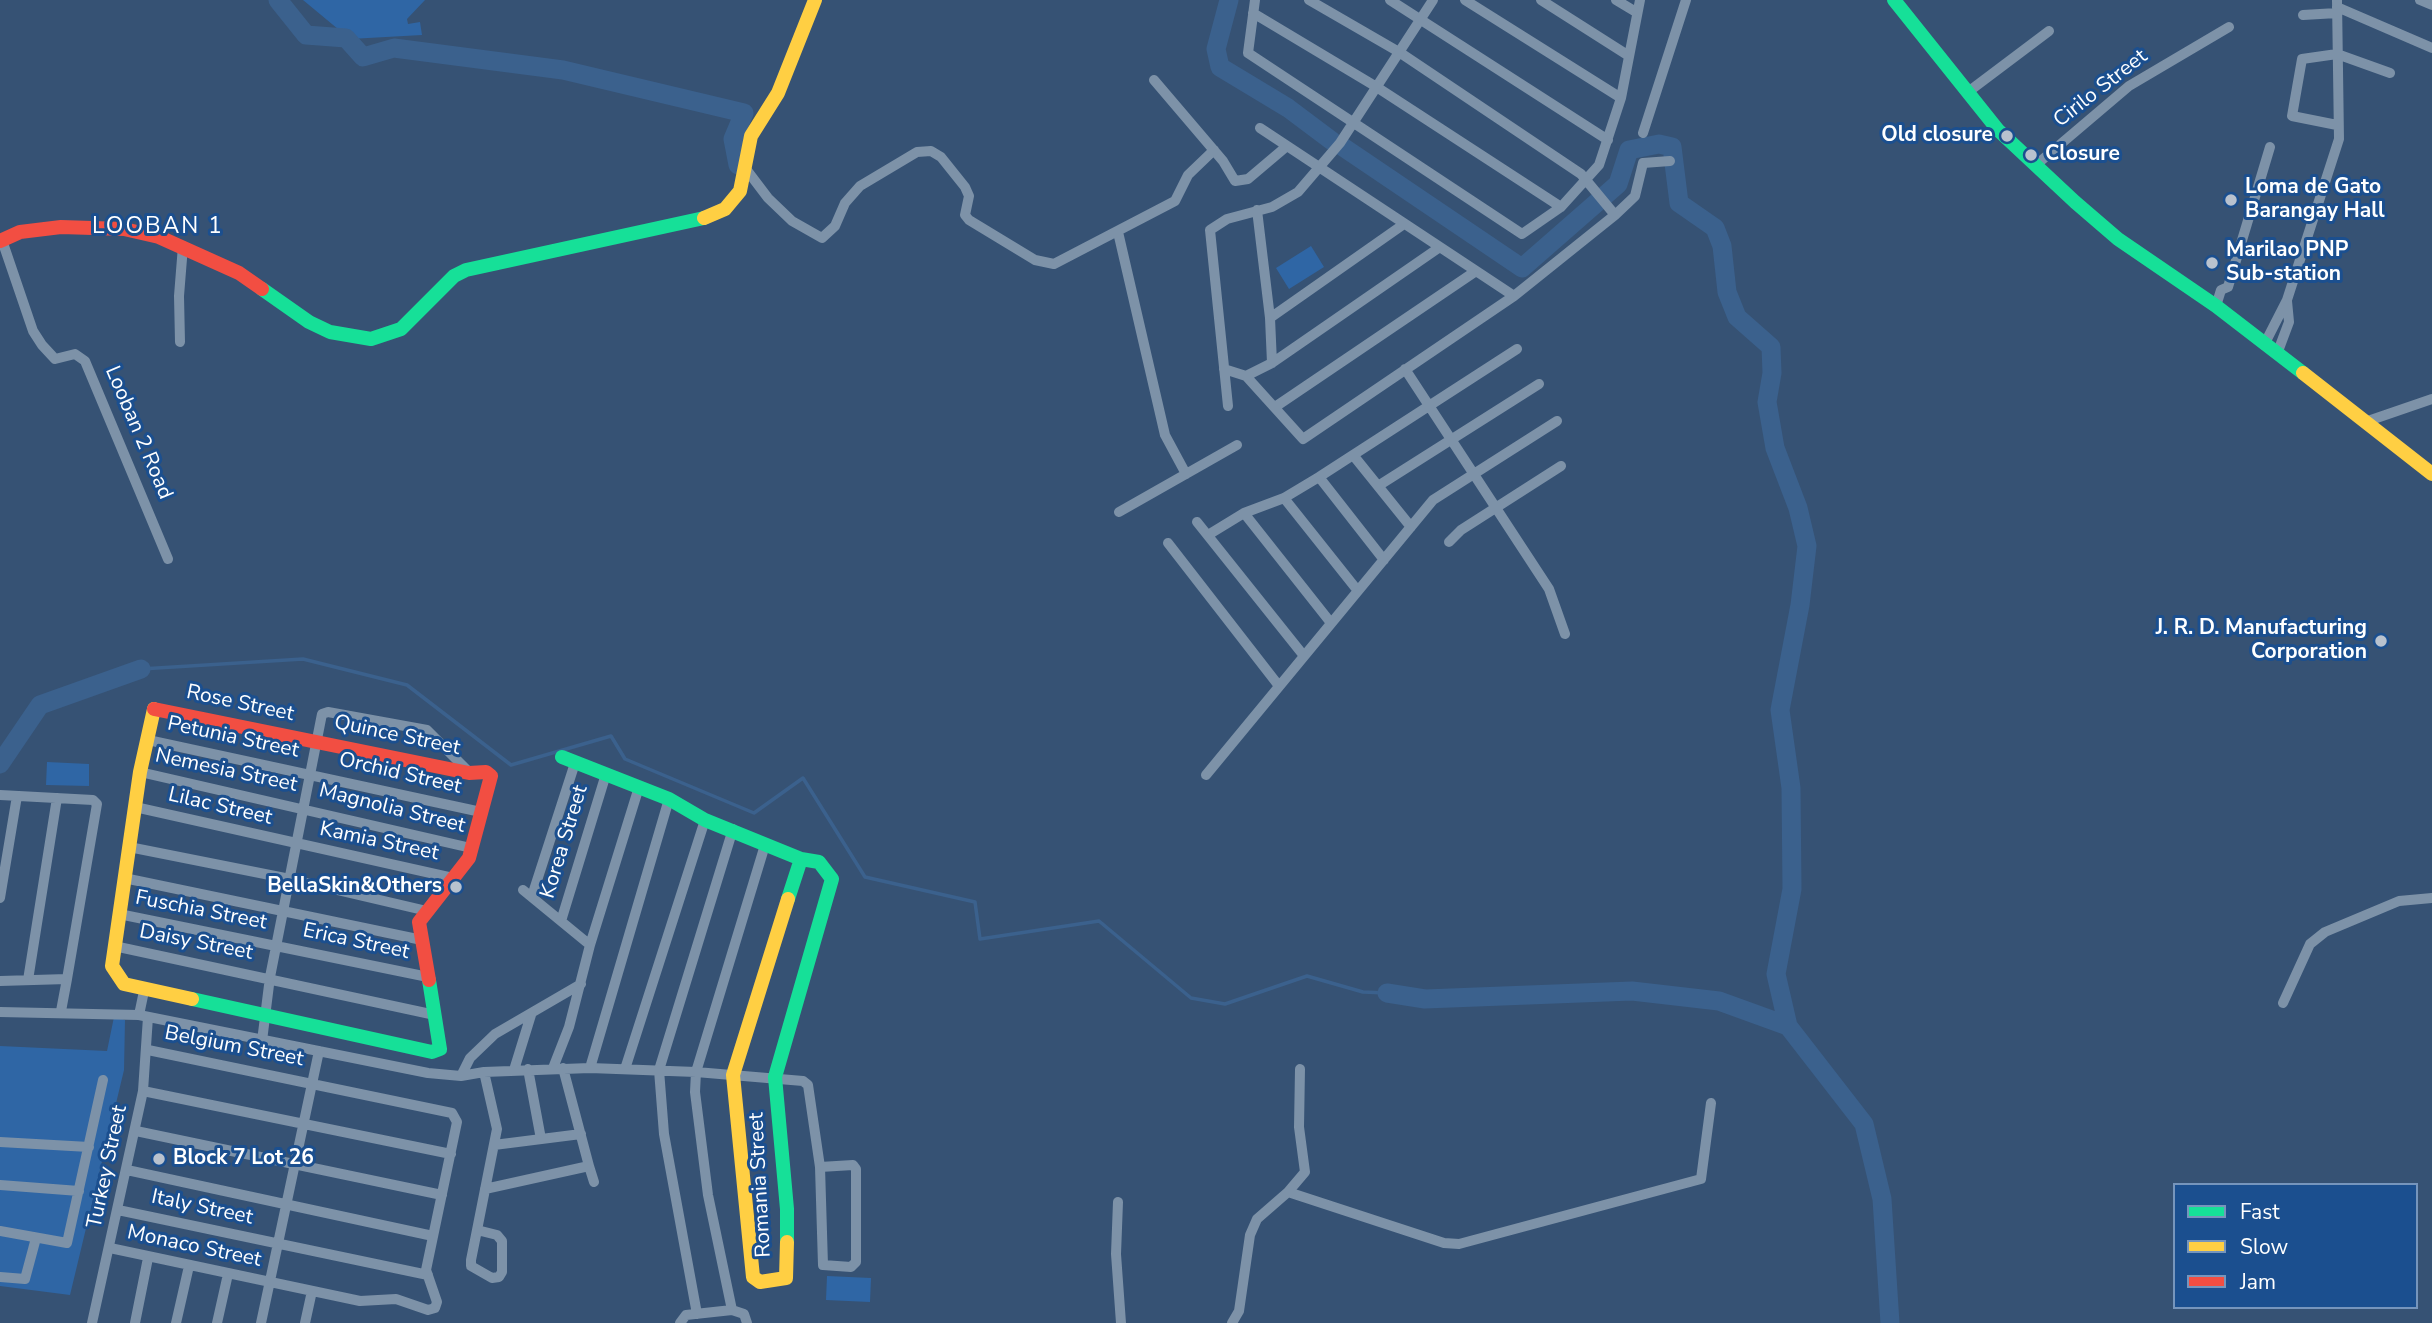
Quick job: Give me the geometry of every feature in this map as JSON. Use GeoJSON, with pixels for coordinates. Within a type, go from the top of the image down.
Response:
{"type":"FeatureCollection","features":[{"type":"Feature","properties":{"kind":"street"},"geometry":{"type":"LineString","coordinates":[[1,241],[20,232],[38,229],[88,227],[124,229],[159,237],[239,273],[309,322],[330,332],[371,339],[401,329],[454,276],[466,270],[714,215],[734,202],[746,169],[751,136],[778,93],[815,0]]}},
{"type":"Feature","properties":{"kind":"street"},"geometry":{"type":"LineString","coordinates":[[1255,0],[1248,53],[1353,123],[1361,125],[1522,234],[1561,206],[1599,165],[1621,98],[1640,0]]}},
{"type":"Feature","properties":{"kind":"street"},"geometry":{"type":"LineString","coordinates":[[1309,0],[1399,52],[1587,181],[1615,215]]}},
{"type":"Feature","properties":{"kind":"street"},"geometry":{"type":"LineString","coordinates":[[1390,0],[1608,140]]}},
{"type":"Feature","properties":{"kind":"street"},"geometry":{"type":"LineString","coordinates":[[1228,407],[1210,230],[1227,219],[1272,207],[1298,192],[1353,123],[1433,0]]}},
{"type":"Feature","properties":{"kind":"street"},"geometry":{"type":"LineString","coordinates":[[1465,0],[1621,98]]}},
{"type":"Feature","properties":{"kind":"street"},"geometry":{"type":"LineString","coordinates":[[1541,0],[1629,56]]}},
{"type":"Feature","properties":{"kind":"street"},"geometry":{"type":"LineString","coordinates":[[1616,0],[1636,12]]}},
{"type":"Feature","properties":{"kind":"street"},"geometry":{"type":"LineString","coordinates":[[1643,133],[1686,0]]}},
{"type":"Feature","properties":{"kind":"street"},"geometry":{"type":"LineString","coordinates":[[1894,0],[1998,130],[2118,239],[2216,306],[2432,474]]}},
{"type":"Feature","properties":{"kind":"street"},"geometry":{"type":"LineString","coordinates":[[2420,0],[2432,5]]}},
{"type":"Feature","properties":{"kind":"street"},"geometry":{"type":"LineString","coordinates":[[2264,345],[2287,300],[2339,139],[2337,7]]}},
{"type":"Feature","properties":{"kind":"street"},"geometry":{"type":"LineString","coordinates":[[2303,15],[2337,7],[2432,48]]}},
{"type":"Feature","properties":{"kind":"street"},"geometry":{"type":"LineString","coordinates":[[1253,13],[1375,86],[1561,206]]}},
{"type":"Feature","properties":{"kind":"street","name":"Cirilo Street"},"geometry":{"type":"LineString","coordinates":[[2036,164],[2129,86],[2229,27]]}},
{"type":"Feature","properties":{"kind":"street"},"geometry":{"type":"LineString","coordinates":[[1968,92],[2049,32]]}},
{"type":"Feature","properties":{"kind":"street"},"geometry":{"type":"LineString","coordinates":[[2337,125],[2294,118],[2292,114],[2299,62],[2308,56],[2337,54],[2390,73]]}},
{"type":"Feature","properties":{"kind":"street"},"geometry":{"type":"LineString","coordinates":[[1154,80],[1214,150],[1235,181],[1242,182],[1287,146]]}},
{"type":"Feature","properties":{"kind":"street"},"geometry":{"type":"LineString","coordinates":[[1260,128],[1514,296]]}},
{"type":"Feature","properties":{"kind":"street"},"geometry":{"type":"LineString","coordinates":[[2216,306],[2221,290],[2228,287],[2270,147]]}},
{"type":"Feature","properties":{"kind":"street"},"geometry":{"type":"LineString","coordinates":[[746,169],[768,198],[792,221],[822,238],[835,226],[845,203],[860,186],[918,152],[931,151],[941,157],[965,187],[969,196],[965,215],[969,220],[1035,260],[1054,264],[1175,201],[1188,175],[1214,150]]}},
{"type":"Feature","properties":{"kind":"street"},"geometry":{"type":"LineString","coordinates":[[1224,369],[1246,376],[1303,439],[1514,296],[1615,215],[1635,196],[1643,163],[1670,161]]}},
{"type":"Feature","properties":{"kind":"street"},"geometry":{"type":"LineString","coordinates":[[1257,211],[1270,318],[1272,363]]}},
{"type":"Feature","properties":{"kind":"street"},"geometry":{"type":"LineString","coordinates":[[1270,318],[1404,224]]}},
{"type":"Feature","properties":{"kind":"street"},"geometry":{"type":"LineString","coordinates":[[1118,232],[1164,420],[1165,435],[1186,474]]}},
{"type":"Feature","properties":{"kind":"street","name":"Looban 2 Road"},"geometry":{"type":"LineString","coordinates":[[1,241],[33,331],[55,359],[75,354],[85,361],[168,559]]}},
{"type":"Feature","properties":{"kind":"street"},"geometry":{"type":"LineString","coordinates":[[180,342],[179,296],[183,246]]}},
{"type":"Feature","properties":{"kind":"street"},"geometry":{"type":"LineString","coordinates":[[1246,376],[1272,363],[1440,247]]}},
{"type":"Feature","properties":{"kind":"street"},"geometry":{"type":"LineString","coordinates":[[1275,407],[1476,271]]}},
{"type":"Feature","properties":{"kind":"street"},"geometry":{"type":"LineString","coordinates":[[2277,354],[2289,322],[2287,300]]}},
{"type":"Feature","properties":{"kind":"street"},"geometry":{"type":"LineString","coordinates":[[1208,535],[1244,513],[1284,498],[1319,477],[1517,349]]}},
{"type":"Feature","properties":{"kind":"street"},"geometry":{"type":"LineString","coordinates":[[1405,369],[1549,589],[1565,634]]}},
{"type":"Feature","properties":{"kind":"street"},"geometry":{"type":"LineString","coordinates":[[1378,486],[1539,384]]}},
{"type":"Feature","properties":{"kind":"street"},"geometry":{"type":"LineString","coordinates":[[2365,422],[2432,400]]}},
{"type":"Feature","properties":{"kind":"street"},"geometry":{"type":"LineString","coordinates":[[1206,775],[1433,500],[1557,421]]}},
{"type":"Feature","properties":{"kind":"street"},"geometry":{"type":"LineString","coordinates":[[1119,512],[1237,445]]}},
{"type":"Feature","properties":{"kind":"street"},"geometry":{"type":"LineString","coordinates":[[1353,455],[1411,527]]}},
{"type":"Feature","properties":{"kind":"street"},"geometry":{"type":"LineString","coordinates":[[1449,542],[1461,530],[1561,466]]}},
{"type":"Feature","properties":{"kind":"street"},"geometry":{"type":"LineString","coordinates":[[1319,477],[1384,559]]}},
{"type":"Feature","properties":{"kind":"street"},"geometry":{"type":"LineString","coordinates":[[1284,498],[1358,591]]}},
{"type":"Feature","properties":{"kind":"street"},"geometry":{"type":"LineString","coordinates":[[1244,513],[1331,623]]}},
{"type":"Feature","properties":{"kind":"street"},"geometry":{"type":"LineString","coordinates":[[1197,522],[1304,656]]}},
{"type":"Feature","properties":{"kind":"street"},"geometry":{"type":"LineString","coordinates":[[1168,543],[1279,686]]}},
{"type":"Feature","properties":{"kind":"street","name":"Rose Street"},"geometry":{"type":"LineString","coordinates":[[148,740],[150,716],[154,709],[316,741]]}},
{"type":"Feature","properties":{"kind":"street"},"geometry":{"type":"LineString","coordinates":[[148,740],[140,772],[112,965],[124,984],[266,1018],[432,1052],[440,1049],[419,922],[469,858],[491,776],[486,772],[469,773],[427,730],[328,712],[322,714],[270,977],[266,1018],[262,1041]]}},
{"type":"Feature","properties":{"kind":"street","name":"Petunia Street"},"geometry":{"type":"LineString","coordinates":[[148,740],[310,774]]}},
{"type":"Feature","properties":{"kind":"street","name":"Quince Street"},"geometry":{"type":"LineString","coordinates":[[316,741],[469,773]]}},
{"type":"Feature","properties":{"kind":"street"},"geometry":{"type":"LineString","coordinates":[[590,945],[527,893],[568,760],[669,799],[705,820],[733,829],[765,845],[801,859],[819,862],[832,879],[775,1077]]}},
{"type":"Feature","properties":{"kind":"street","name":"Nemesia Street"},"geometry":{"type":"LineString","coordinates":[[140,772],[303,807]]}},
{"type":"Feature","properties":{"kind":"street","name":"Orchid Street"},"geometry":{"type":"LineString","coordinates":[[310,774],[481,812]]}},
{"type":"Feature","properties":{"kind":"street","name":"Korea Street"},"geometry":{"type":"LineString","coordinates":[[561,922],[606,774]]}},
{"type":"Feature","properties":{"kind":"street"},"geometry":{"type":"LineString","coordinates":[[594,1182],[558,1068],[590,945],[639,787]]}},
{"type":"Feature","properties":{"kind":"street"},"geometry":{"type":"LineString","coordinates":[[0,795],[93,800],[98,809],[61,1011]]}},
{"type":"Feature","properties":{"kind":"street"},"geometry":{"type":"LineString","coordinates":[[0,898],[17,796]]}},
{"type":"Feature","properties":{"kind":"street"},"geometry":{"type":"LineString","coordinates":[[28,980],[57,798]]}},
{"type":"Feature","properties":{"kind":"street"},"geometry":{"type":"LineString","coordinates":[[590,1068],[669,799]]}},
{"type":"Feature","properties":{"kind":"street","name":"Lilac Street"},"geometry":{"type":"LineString","coordinates":[[135,807],[296,844]]}},
{"type":"Feature","properties":{"kind":"street","name":"Magnolia Street"},"geometry":{"type":"LineString","coordinates":[[303,807],[471,848]]}},
{"type":"Feature","properties":{"kind":"street"},"geometry":{"type":"LineString","coordinates":[[625,1069],[705,820]]}},
{"type":"Feature","properties":{"kind":"street"},"geometry":{"type":"LineString","coordinates":[[697,1314],[664,1134],[659,1070],[733,829]]}},
{"type":"Feature","properties":{"kind":"street","name":"Kamia Street"},"geometry":{"type":"LineString","coordinates":[[296,844],[453,878]]}},
{"type":"Feature","properties":{"kind":"street"},"geometry":{"type":"LineString","coordinates":[[732,1310],[708,1195],[695,1092],[696,1072],[765,845]]}},
{"type":"Feature","properties":{"kind":"street"},"geometry":{"type":"LineString","coordinates":[[129,847],[290,879],[427,911]]}},
{"type":"Feature","properties":{"kind":"street"},"geometry":{"type":"LineString","coordinates":[[733,1075],[801,859]]}},
{"type":"Feature","properties":{"kind":"street"},"geometry":{"type":"LineString","coordinates":[[124,878],[422,940]]}},
{"type":"Feature","properties":{"kind":"street"},"geometry":{"type":"LineString","coordinates":[[2283,1003],[2311,944],[2325,932],[2399,901],[2432,898]]}},
{"type":"Feature","properties":{"kind":"street","name":"Fuschia Street"},"geometry":{"type":"LineString","coordinates":[[119,914],[276,946]]}},
{"type":"Feature","properties":{"kind":"street","name":"Daisy Street"},"geometry":{"type":"LineString","coordinates":[[114,946],[270,977],[435,1015]]}},
{"type":"Feature","properties":{"kind":"street","name":"Erica Street"},"geometry":{"type":"LineString","coordinates":[[276,946],[428,977]]}},
{"type":"Feature","properties":{"kind":"street"},"geometry":{"type":"LineString","coordinates":[[0,981],[67,979]]}},
{"type":"Feature","properties":{"kind":"street"},"geometry":{"type":"LineString","coordinates":[[461,1076],[470,1059],[495,1034],[582,984]]}},
{"type":"Feature","properties":{"kind":"street","name":"Turkey Street"},"geometry":{"type":"LineString","coordinates":[[92,1323],[143,1091],[148,1050],[144,1016],[145,990]]}},
{"type":"Feature","properties":{"kind":"street"},"geometry":{"type":"LineString","coordinates":[[0,1012],[61,1011],[144,1016],[428,1073],[461,1076],[528,1069],[590,1068],[696,1072],[803,1081],[808,1085],[820,1167],[823,1265],[851,1267],[856,1262],[856,1169],[853,1165],[820,1167]]}},
{"type":"Feature","properties":{"kind":"street"},"geometry":{"type":"LineString","coordinates":[[514,1070],[531,1014]]}},
{"type":"Feature","properties":{"kind":"street","name":"Belgium Street"},"geometry":{"type":"LineString","coordinates":[[148,1050],[313,1082],[452,1113],[456,1117],[451,1154]]}},
{"type":"Feature","properties":{"kind":"street"},"geometry":{"type":"LineString","coordinates":[[261,1323],[306,1124],[319,1051]]}},
{"type":"Feature","properties":{"kind":"street"},"geometry":{"type":"LineString","coordinates":[[528,1069],[541,1139]]}},
{"type":"Feature","properties":{"kind":"street"},"geometry":{"type":"LineString","coordinates":[[1232,1323],[1239,1311],[1250,1235],[1257,1219],[1288,1192],[1305,1172],[1299,1126],[1300,1069]]}},
{"type":"Feature","properties":{"kind":"street"},"geometry":{"type":"LineString","coordinates":[[477,1230],[497,1235],[502,1241],[502,1272],[499,1277],[492,1278],[471,1266],[477,1230],[497,1129],[484,1072]]}},
{"type":"Feature","properties":{"kind":"street","name":"Romania Street"},"geometry":{"type":"LineString","coordinates":[[733,1075],[753,1277],[760,1282],[775,1282],[786,1278],[787,1209],[775,1077]]}},
{"type":"Feature","properties":{"kind":"street"},"geometry":{"type":"LineString","coordinates":[[0,1231],[67,1243],[103,1080]]}},
{"type":"Feature","properties":{"kind":"street"},"geometry":{"type":"LineString","coordinates":[[143,1091],[451,1154],[426,1270],[428,1275]]}},
{"type":"Feature","properties":{"kind":"street"},"geometry":{"type":"LineString","coordinates":[[1288,1192],[1444,1243],[1459,1244],[1701,1179],[1711,1103]]}},
{"type":"Feature","properties":{"kind":"street"},"geometry":{"type":"LineString","coordinates":[[136,1130],[442,1195]]}},
{"type":"Feature","properties":{"kind":"street"},"geometry":{"type":"LineString","coordinates":[[494,1145],[581,1134]]}},
{"type":"Feature","properties":{"kind":"street"},"geometry":{"type":"LineString","coordinates":[[0,1142],[89,1147]]}},
{"type":"Feature","properties":{"kind":"street"},"geometry":{"type":"LineString","coordinates":[[485,1189],[590,1166]]}},
{"type":"Feature","properties":{"kind":"street"},"geometry":{"type":"LineString","coordinates":[[127,1170],[433,1236]]}},
{"type":"Feature","properties":{"kind":"street"},"geometry":{"type":"LineString","coordinates":[[0,1185],[79,1191]]}},
{"type":"Feature","properties":{"kind":"street"},"geometry":{"type":"LineString","coordinates":[[1118,1202],[1116,1254],[1121,1323]]}},
{"type":"Feature","properties":{"kind":"street","name":"Italy Street"},"geometry":{"type":"LineString","coordinates":[[118,1210],[428,1275]]}},
{"type":"Feature","properties":{"kind":"street"},"geometry":{"type":"LineString","coordinates":[[0,1277],[25,1279],[36,1238]]}},
{"type":"Feature","properties":{"kind":"street","name":"Monaco Street"},"geometry":{"type":"LineString","coordinates":[[110,1248],[360,1301],[396,1299],[428,1310],[435,1308],[437,1302],[428,1275]]}},
{"type":"Feature","properties":{"kind":"street"},"geometry":{"type":"LineString","coordinates":[[135,1323],[148,1258]]}},
{"type":"Feature","properties":{"kind":"street"},"geometry":{"type":"LineString","coordinates":[[176,1323],[189,1266]]}},
{"type":"Feature","properties":{"kind":"street"},"geometry":{"type":"LineString","coordinates":[[217,1323],[228,1274]]}},
{"type":"Feature","properties":{"kind":"street"},"geometry":{"type":"LineString","coordinates":[[305,1323],[312,1291]]}},
{"type":"Feature","properties":{"kind":"street"},"geometry":{"type":"LineString","coordinates":[[680,1323],[686,1315],[697,1314],[712,1319],[732,1310],[744,1314],[747,1323]]}},
{"type":"Feature","properties":{"kind":"shaded area"},"geometry":{"type":"Polygon","coordinates":[[[303,0],[425,0],[407,19],[408,24],[420,22],[422,35],[350,39],[303,0]]]}},
{"type":"Feature","properties":{"kind":"shaded area"},"geometry":{"type":"Polygon","coordinates":[[[1311,246],[1324,267],[1289,289],[1276,268],[1311,246]]]}},
{"type":"Feature","properties":{"kind":"shaded area"},"geometry":{"type":"Polygon","coordinates":[[[47,762],[89,764],[89,786],[46,785],[47,762]]]}},
{"type":"Feature","properties":{"kind":"shaded area"},"geometry":{"type":"Polygon","coordinates":[[[114,1017],[125,1020],[124,1070],[70,1295],[0,1286],[0,1046],[107,1051],[114,1017]]]}},
{"type":"Feature","properties":{"kind":"shaded area"},"geometry":{"type":"Polygon","coordinates":[[[827,1276],[871,1278],[870,1302],[826,1300],[827,1276]]]}},
{"type":"Feature","properties":{"kind":"waterway"},"geometry":{"type":"LineString","coordinates":[[278,0],[306,35],[346,38],[363,57],[394,48],[563,70],[744,113],[733,139],[738,165]]}},
{"type":"Feature","properties":{"kind":"waterway"},"geometry":{"type":"LineString","coordinates":[[1229,0],[1216,49],[1220,67],[1288,108],[1332,141]]}},
{"type":"Feature","properties":{"kind":"waterway"},"geometry":{"type":"LineString","coordinates":[[1343,147],[1522,268],[1618,184],[1629,150],[1659,144],[1672,147],[1679,203],[1715,228],[1722,246],[1727,292],[1737,317],[1771,347],[1772,373],[1767,402],[1775,448],[1798,508],[1807,546],[1800,605],[1780,710],[1791,788],[1792,889],[1776,974],[1788,1026]]}},
{"type":"Feature","properties":{"kind":"waterway"},"geometry":{"type":"LineString","coordinates":[[141,669],[303,659],[407,685],[511,765],[611,736],[625,759],[754,813],[803,778],[865,877],[975,902],[980,939],[1099,921],[1191,998],[1225,1004],[1307,976],[1363,992],[1387,993]]}},
{"type":"Feature","properties":{"kind":"waterway"},"geometry":{"type":"LineString","coordinates":[[0,764],[40,705],[141,669]]}},
{"type":"Feature","properties":{"kind":"waterway"},"geometry":{"type":"LineString","coordinates":[[1387,993],[1425,999],[1632,991],[1719,1001],[1788,1026],[1864,1124],[1882,1199],[1890,1323]]}},
{"type":"Feature","properties":{"kind":"traffic: fast"},"geometry":{"type":"LineString","coordinates":[[1894,0],[1998,130],[2075,202],[2118,239],[2216,306],[2303,373]]}},
{"type":"Feature","properties":{"kind":"traffic: fast"},"geometry":{"type":"LineString","coordinates":[[262,289],[309,322],[330,332],[371,339],[401,329],[454,276],[466,270],[704,218]]}},
{"type":"Feature","properties":{"kind":"traffic: fast"},"geometry":{"type":"LineString","coordinates":[[562,757],[669,799],[705,820],[801,859],[788,899]]}},
{"type":"Feature","properties":{"kind":"traffic: fast"},"geometry":{"type":"LineString","coordinates":[[787,1242],[787,1209],[775,1077],[832,879],[819,862],[801,859]]}},
{"type":"Feature","properties":{"kind":"traffic: fast"},"geometry":{"type":"LineString","coordinates":[[192,999],[432,1052],[440,1049],[429,980]]}},
{"type":"Feature","properties":{"kind":"traffic: slow"},"geometry":{"type":"LineString","coordinates":[[704,218],[725,209],[740,191],[751,136],[778,93],[815,0]]}},
{"type":"Feature","properties":{"kind":"traffic: slow"},"geometry":{"type":"LineString","coordinates":[[2303,373],[2432,474]]}},
{"type":"Feature","properties":{"kind":"traffic: slow"},"geometry":{"type":"LineString","coordinates":[[154,709],[140,772],[112,966],[124,984],[192,999]]}},
{"type":"Feature","properties":{"kind":"traffic: slow"},"geometry":{"type":"LineString","coordinates":[[787,1242],[786,1278],[760,1282],[753,1277],[733,1075],[788,899]]}},
{"type":"Feature","properties":{"kind":"traffic: jam"},"geometry":{"type":"LineString","coordinates":[[0,241],[20,232],[61,227],[124,229],[159,237],[239,273],[262,289]]}},
{"type":"Feature","properties":{"kind":"traffic: jam"},"geometry":{"type":"LineString","coordinates":[[154,709],[469,773],[486,772],[491,776],[469,858],[419,922],[429,980]]}},
{"type":"Feature","properties":{"kind":"place","name":"Old closure"},"geometry":{"type":"Point","coordinates":[2007,136]}},
{"type":"Feature","properties":{"kind":"place","name":"Closure"},"geometry":{"type":"Point","coordinates":[2031,155]}},
{"type":"Feature","properties":{"kind":"place","name":"Loma de Gato Barangay Hall"},"geometry":{"type":"Point","coordinates":[2231,200]}},
{"type":"Feature","properties":{"kind":"place","name":"Marilao PNP Sub-station"},"geometry":{"type":"Point","coordinates":[2212,263]}},
{"type":"Feature","properties":{"kind":"place","name":"J. R. D. Manufacturing Corporation"},"geometry":{"type":"Point","coordinates":[2381,641]}},
{"type":"Feature","properties":{"kind":"place","name":"BellaSkin&Others"},"geometry":{"type":"Point","coordinates":[456,887]}},
{"type":"Feature","properties":{"kind":"place","name":"Block 7 Lot 26"},"geometry":{"type":"Point","coordinates":[159,1159]}},
{"type":"Feature","properties":{"kind":"district","name":"LOOBAN 1"},"geometry":{"type":"Point","coordinates":[158,227]}}]}
